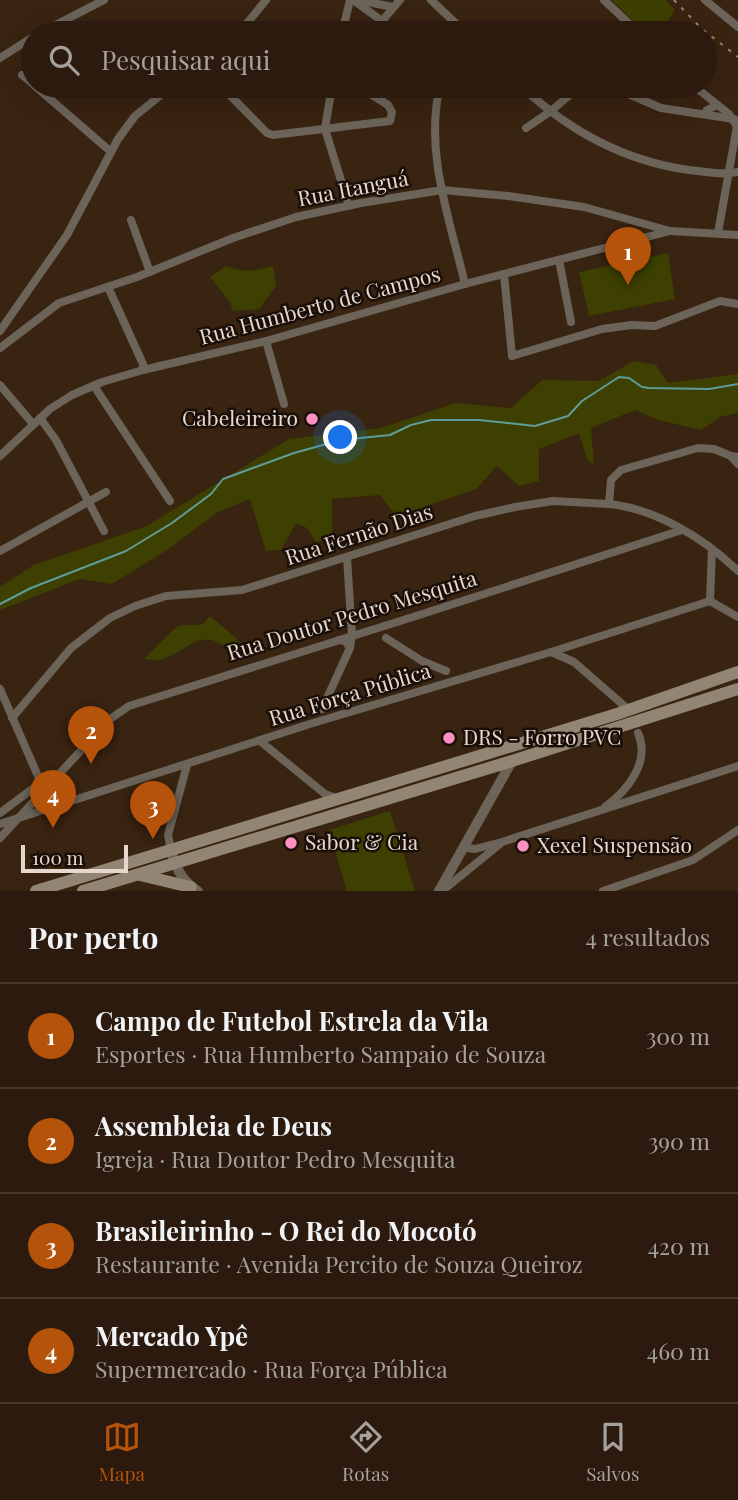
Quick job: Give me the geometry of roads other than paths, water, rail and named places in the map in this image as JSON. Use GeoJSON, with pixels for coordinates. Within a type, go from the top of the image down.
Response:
{"type":"FeatureCollection","features":[{"type":"Feature","properties":{"kind":"main road"},"geometry":{"type":"LineString","coordinates":[[36,891],[239,831],[336,798],[466,761],[623,712],[738,672]]}},
{"type":"Feature","properties":{"kind":"main road"},"geometry":{"type":"LineString","coordinates":[[82,891],[563,745],[636,726],[738,689]]}},
{"type":"Feature","properties":{"kind":"main road"},"geometry":{"type":"LineString","coordinates":[[563,745],[571,738],[607,727],[623,712]]}},
{"type":"Feature","properties":{"kind":"main road"},"geometry":{"type":"LineString","coordinates":[[466,761],[481,764],[486,769]]}},
{"type":"Feature","properties":{"kind":"main road"},"geometry":{"type":"LineString","coordinates":[[136,874],[195,889]]}},
{"type":"Feature","properties":{"kind":"street"},"geometry":{"type":"LineString","coordinates":[[63,21],[104,0]]}},
{"type":"Feature","properties":{"kind":"street"},"geometry":{"type":"LineString","coordinates":[[249,21],[266,0]]}},
{"type":"Feature","properties":{"kind":"street"},"geometry":{"type":"LineString","coordinates":[[354,0],[397,4]]}},
{"type":"Feature","properties":{"kind":"street"},"geometry":{"type":"LineString","coordinates":[[354,0],[382,21],[397,4]]}},
{"type":"Feature","properties":{"kind":"street"},"geometry":{"type":"LineString","coordinates":[[346,21],[354,0]]}},
{"type":"Feature","properties":{"kind":"street"},"geometry":{"type":"LineString","coordinates":[[431,0],[453,21]]}},
{"type":"Feature","properties":{"kind":"street"},"geometry":{"type":"LineString","coordinates":[[604,0],[625,21]]}},
{"type":"Feature","properties":{"kind":"street"},"geometry":{"type":"LineString","coordinates":[[705,0],[738,27]]}},
{"type":"Feature","properties":{"kind":"street"},"geometry":{"type":"LineString","coordinates":[[0,58],[21,45]]}},
{"type":"Feature","properties":{"kind":"street"},"geometry":{"type":"LineString","coordinates":[[49,98],[110,151]]}},
{"type":"Feature","properties":{"kind":"street"},"geometry":{"type":"LineString","coordinates":[[0,331],[67,235],[110,151],[135,116],[157,98]]}},
{"type":"Feature","properties":{"kind":"street"},"geometry":{"type":"LineString","coordinates":[[233,98],[270,134],[390,121],[392,112],[388,105],[377,98]]}},
{"type":"Feature","properties":{"kind":"street"},"geometry":{"type":"LineString","coordinates":[[330,98],[325,129],[349,206]]}},
{"type":"Feature","properties":{"kind":"street"},"geometry":{"type":"LineString","coordinates":[[437,98],[434,132],[442,190],[466,284]]}},
{"type":"Feature","properties":{"kind":"street"},"geometry":{"type":"LineString","coordinates":[[535,98],[598,143],[622,154],[676,168],[728,174],[738,172]]}},
{"type":"Feature","properties":{"kind":"street"},"geometry":{"type":"LineString","coordinates":[[526,128],[566,98]]}},
{"type":"Feature","properties":{"kind":"street"},"geometry":{"type":"LineString","coordinates":[[638,98],[661,108],[734,119]]}},
{"type":"Feature","properties":{"kind":"street"},"geometry":{"type":"LineString","coordinates":[[708,98],[734,119],[737,132],[718,233]]}},
{"type":"Feature","properties":{"kind":"street"},"geometry":{"type":"LineString","coordinates":[[703,113],[713,102]]}},
{"type":"Feature","properties":{"kind":"street"},"geometry":{"type":"LineString","coordinates":[[718,118],[725,111]]}},
{"type":"Feature","properties":{"kind":"street","name":"Rua Itanguá"},"geometry":{"type":"LineString","coordinates":[[1,346],[59,303],[150,272],[278,222],[349,206],[442,190],[584,207],[670,231],[738,235]]}},
{"type":"Feature","properties":{"kind":"street"},"geometry":{"type":"LineString","coordinates":[[131,220],[150,272]]}},
{"type":"Feature","properties":{"kind":"street"},"geometry":{"type":"LineString","coordinates":[[634,241],[640,233],[636,222]]}},
{"type":"Feature","properties":{"kind":"street","name":"Rua Humberto de Campos"},"geometry":{"type":"LineString","coordinates":[[0,456],[37,421],[72,395],[94,386],[143,370],[266,341],[466,284],[670,231]]}},
{"type":"Feature","properties":{"kind":"street"},"geometry":{"type":"LineString","coordinates":[[559,260],[571,321]]}},
{"type":"Feature","properties":{"kind":"street"},"geometry":{"type":"LineString","coordinates":[[505,274],[512,356],[602,329],[632,325],[655,326],[720,301],[738,304]]}},
{"type":"Feature","properties":{"kind":"street"},"geometry":{"type":"LineString","coordinates":[[108,287],[143,364],[143,370]]}},
{"type":"Feature","properties":{"kind":"street"},"geometry":{"type":"LineString","coordinates":[[266,341],[284,404]]}},
{"type":"Feature","properties":{"kind":"street"},"geometry":{"type":"LineString","coordinates":[[0,385],[56,440],[104,531]]}},
{"type":"Feature","properties":{"kind":"street"},"geometry":{"type":"LineString","coordinates":[[94,386],[170,501]]}},
{"type":"Feature","properties":{"kind":"street"},"geometry":{"type":"LineString","coordinates":[[609,504],[613,476],[621,470],[698,448],[714,449],[734,456],[738,464]]}},
{"type":"Feature","properties":{"kind":"street"},"geometry":{"type":"LineString","coordinates":[[611,488],[627,506],[681,530],[712,549],[738,571]]}},
{"type":"Feature","properties":{"kind":"street"},"geometry":{"type":"LineString","coordinates":[[0,551],[106,492]]}},
{"type":"Feature","properties":{"kind":"street","name":"Rua Fernão Dias"},"geometry":{"type":"LineString","coordinates":[[12,718],[71,649],[110,618],[135,606],[166,596],[242,590],[474,516],[515,507],[553,501],[627,506]]}},
{"type":"Feature","properties":{"kind":"street"},"geometry":{"type":"LineString","coordinates":[[664,535],[668,529],[666,522]]}},
{"type":"Feature","properties":{"kind":"street","name":"Rua Doutor Pedro Mesquita"},"geometry":{"type":"LineString","coordinates":[[42,786],[110,719],[129,706],[681,530]]}},
{"type":"Feature","properties":{"kind":"street"},"geometry":{"type":"LineString","coordinates":[[712,549],[710,601],[738,617]]}},
{"type":"Feature","properties":{"kind":"street"},"geometry":{"type":"LineString","coordinates":[[313,723],[350,648],[352,635],[347,558]]}},
{"type":"Feature","properties":{"kind":"street","name":"Rua Força Pública"},"geometry":{"type":"LineString","coordinates":[[0,824],[313,723],[572,646],[710,601]]}},
{"type":"Feature","properties":{"kind":"street"},"geometry":{"type":"LineString","coordinates":[[385,626],[386,638]]}},
{"type":"Feature","properties":{"kind":"street"},"geometry":{"type":"LineString","coordinates":[[376,629],[422,661],[468,677]]}},
{"type":"Feature","properties":{"kind":"street"},"geometry":{"type":"LineString","coordinates":[[338,639],[345,641],[350,648]]}},
{"type":"Feature","properties":{"kind":"street"},"geometry":{"type":"LineString","coordinates":[[572,646],[574,662]]}},
{"type":"Feature","properties":{"kind":"street"},"geometry":{"type":"LineString","coordinates":[[551,652],[574,662],[607,692],[623,712]]}},
{"type":"Feature","properties":{"kind":"street"},"geometry":{"type":"LineString","coordinates":[[446,671],[452,681]]}},
{"type":"Feature","properties":{"kind":"street"},"geometry":{"type":"LineString","coordinates":[[0,689],[42,786]]}},
{"type":"Feature","properties":{"kind":"street"},"geometry":{"type":"LineString","coordinates":[[321,709],[327,719]]}},
{"type":"Feature","properties":{"kind":"street"},"geometry":{"type":"LineString","coordinates":[[600,811],[621,793],[637,771],[641,743],[636,726]]}},
{"type":"Feature","properties":{"kind":"street"},"geometry":{"type":"LineString","coordinates":[[260,741],[325,794],[336,798]]}},
{"type":"Feature","properties":{"kind":"street"},"geometry":{"type":"LineString","coordinates":[[441,891],[512,761]]}},
{"type":"Feature","properties":{"kind":"street"},"geometry":{"type":"LineString","coordinates":[[187,765],[168,835],[178,872],[195,889]]}},
{"type":"Feature","properties":{"kind":"street"},"geometry":{"type":"LineString","coordinates":[[465,844],[468,848],[475,849],[502,842],[738,766]]}},
{"type":"Feature","properties":{"kind":"street"},"geometry":{"type":"LineString","coordinates":[[486,769],[492,780],[492,794]]}},
{"type":"Feature","properties":{"kind":"street"},"geometry":{"type":"LineString","coordinates":[[0,813],[42,786]]}},
{"type":"Feature","properties":{"kind":"street"},"geometry":{"type":"LineString","coordinates":[[0,838],[20,817],[42,786]]}},
{"type":"Feature","properties":{"kind":"street"},"geometry":{"type":"LineString","coordinates":[[621,793],[623,800],[627,802]]}},
{"type":"Feature","properties":{"kind":"street"},"geometry":{"type":"LineString","coordinates":[[603,891],[693,860],[738,830]]}},
{"type":"Feature","properties":{"kind":"street"},"geometry":{"type":"LineString","coordinates":[[441,891],[502,842]]}},
{"type":"Feature","properties":{"kind":"waterway"},"geometry":{"type":"LineString","coordinates":[[0,604],[31,588],[126,551],[172,523],[211,494],[223,479],[294,453],[341,440],[390,435],[411,425],[431,420],[479,420],[535,426],[568,416],[582,401],[619,377],[629,378],[642,387],[649,388],[709,389],[738,384]]}},
{"type":"Feature","properties":{"kind":"railway"},"geometry":{"type":"LineString","coordinates":[[674,0],[694,21]]}},
{"type":"Feature","properties":{"kind":"railway"},"geometry":{"type":"LineString","coordinates":[[717,41],[738,57]]}},
{"type":"Feature","properties":{"kind":"place","name":"Campo de Futebol Estrela da Vila"},"geometry":{"type":"Point","coordinates":[628,285]}},
{"type":"Feature","properties":{"kind":"place","name":"Cabeleireiro"},"geometry":{"type":"Point","coordinates":[312,419]}},
{"type":"Feature","properties":{"kind":"place","name":"DRS - Forro PVC"},"geometry":{"type":"Point","coordinates":[449,738]}},
{"type":"Feature","properties":{"kind":"place","name":"Assembleia de Deus"},"geometry":{"type":"Point","coordinates":[91,764]}},
{"type":"Feature","properties":{"kind":"place","name":"Mercado Ypê"},"geometry":{"type":"Point","coordinates":[53,828]}},
{"type":"Feature","properties":{"kind":"place","name":"Brasileirinho - O Rei do Mocotó"},"geometry":{"type":"Point","coordinates":[153,839]}},
{"type":"Feature","properties":{"kind":"place","name":"Sabor & Cia"},"geometry":{"type":"Point","coordinates":[291,843]}},
{"type":"Feature","properties":{"kind":"place","name":"Xexel Suspensão"},"geometry":{"type":"Point","coordinates":[523,846]}}]}
